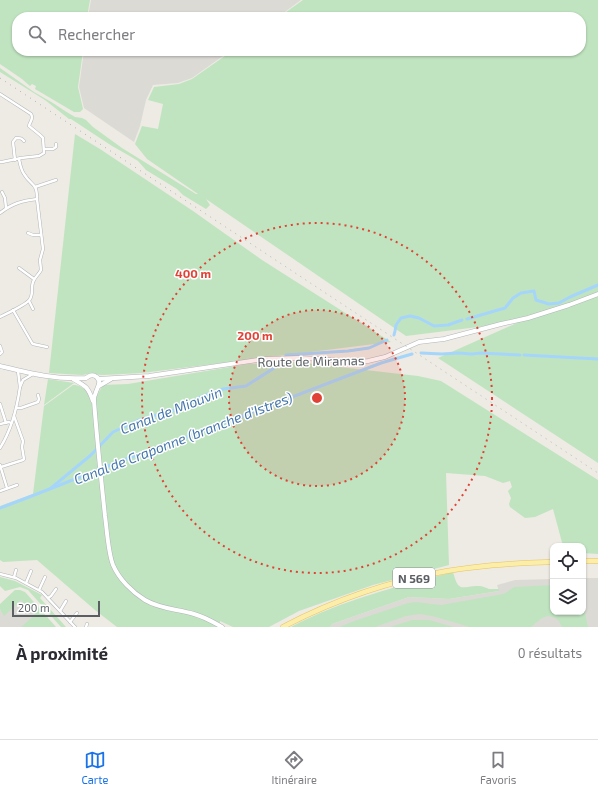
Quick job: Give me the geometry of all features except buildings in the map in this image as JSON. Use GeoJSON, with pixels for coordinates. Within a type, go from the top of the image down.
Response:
{"type":"FeatureCollection","features":[{"type":"Feature","properties":{"kind":"main road","name":"Route de Miramas"},"geometry":{"type":"LineString","coordinates":[[98,379],[149,376],[264,359],[304,358],[346,362],[368,360],[385,357],[419,342],[444,339],[528,318],[598,294]]}},
{"type":"Feature","properties":{"kind":"main road"},"geometry":{"type":"LineString","coordinates":[[0,366],[33,374],[73,379],[86,378],[92,375],[95,376],[98,379],[99,384],[94,402]]}},
{"type":"Feature","properties":{"kind":"main road"},"geometry":{"type":"LineString","coordinates":[[86,378],[85,380],[87,387],[94,402],[98,452],[112,564],[121,579],[137,595],[156,606],[199,616],[210,620],[221,627]]}},
{"type":"Feature","properties":{"kind":"main road"},"geometry":{"type":"LineString","coordinates":[[73,379],[93,390],[98,387]]}},
{"type":"Feature","properties":{"kind":"main road","name":"Route de Miramas"},"geometry":{"type":"LineString","coordinates":[[98,387],[111,379]]}},
{"type":"Feature","properties":{"kind":"main road"},"geometry":{"type":"LineString","coordinates":[[586,561],[598,561]]}},
{"type":"Feature","properties":{"kind":"main road","name":"N 569"},"geometry":{"type":"LineString","coordinates":[[282,627],[323,608],[365,592],[416,577],[475,567],[550,562]]}},
{"type":"Feature","properties":{"kind":"street"},"geometry":{"type":"LineString","coordinates":[[0,94],[30,113],[32,119],[29,126],[42,136],[44,149],[44,153],[40,156],[0,162]]}},
{"type":"Feature","properties":{"kind":"street"},"geometry":{"type":"LineString","coordinates":[[0,317],[29,301],[34,279],[41,270],[40,260],[43,249],[37,191],[36,187],[24,174],[17,159],[13,142],[16,138],[20,138],[24,141]]}},
{"type":"Feature","properties":{"kind":"street"},"geometry":{"type":"LineString","coordinates":[[44,149],[53,148],[56,144]]}},
{"type":"Feature","properties":{"kind":"street"},"geometry":{"type":"LineString","coordinates":[[36,187],[56,180]]}},
{"type":"Feature","properties":{"kind":"street"},"geometry":{"type":"LineString","coordinates":[[2,192],[5,198],[6,208]]}},
{"type":"Feature","properties":{"kind":"street"},"geometry":{"type":"LineString","coordinates":[[0,213],[6,208],[19,202],[37,199]]}},
{"type":"Feature","properties":{"kind":"street"},"geometry":{"type":"LineString","coordinates":[[28,233],[33,235],[41,234]]}},
{"type":"Feature","properties":{"kind":"street"},"geometry":{"type":"LineString","coordinates":[[20,268],[34,279]]}},
{"type":"Feature","properties":{"kind":"street"},"geometry":{"type":"LineString","coordinates":[[29,301],[34,309]]}},
{"type":"Feature","properties":{"kind":"street"},"geometry":{"type":"LineString","coordinates":[[13,310],[32,343],[47,347]]}},
{"type":"Feature","properties":{"kind":"street"},"geometry":{"type":"LineString","coordinates":[[0,346],[2,352],[0,354]]}},
{"type":"Feature","properties":{"kind":"street"},"geometry":{"type":"LineString","coordinates":[[18,370],[20,387]]}},
{"type":"Feature","properties":{"kind":"street"},"geometry":{"type":"LineString","coordinates":[[0,448],[5,440],[14,416],[20,387],[23,380],[23,372]]}},
{"type":"Feature","properties":{"kind":"street"},"geometry":{"type":"LineString","coordinates":[[23,380],[33,374]]}},
{"type":"Feature","properties":{"kind":"street"},"geometry":{"type":"LineString","coordinates":[[16,408],[21,408],[38,402],[40,399],[38,394]]}},
{"type":"Feature","properties":{"kind":"street"},"geometry":{"type":"LineString","coordinates":[[0,404],[6,423]]}},
{"type":"Feature","properties":{"kind":"street"},"geometry":{"type":"LineString","coordinates":[[7,488],[0,466],[24,459],[22,447],[23,441],[14,416]]}},
{"type":"Feature","properties":{"kind":"street"},"geometry":{"type":"LineString","coordinates":[[0,424],[11,423]]}},
{"type":"Feature","properties":{"kind":"street"},"geometry":{"type":"LineString","coordinates":[[0,491],[17,485]]}},
{"type":"Feature","properties":{"kind":"street"},"geometry":{"type":"LineString","coordinates":[[14,577],[16,570]]}},
{"type":"Feature","properties":{"kind":"street"},"geometry":{"type":"LineString","coordinates":[[26,583],[31,572]]}},
{"type":"Feature","properties":{"kind":"street"},"geometry":{"type":"LineString","coordinates":[[0,574],[14,577],[42,592],[75,627]]}},
{"type":"Feature","properties":{"kind":"street"},"geometry":{"type":"LineString","coordinates":[[39,590],[45,577]]}},
{"type":"Feature","properties":{"kind":"street"},"geometry":{"type":"LineString","coordinates":[[48,598],[56,589]]}},
{"type":"Feature","properties":{"kind":"street"},"geometry":{"type":"LineString","coordinates":[[60,611],[66,601]]}},
{"type":"Feature","properties":{"kind":"street"},"geometry":{"type":"LineString","coordinates":[[70,622],[77,613]]}},
{"type":"Feature","properties":{"kind":"shaded area"},"geometry":{"type":"Polygon","coordinates":[[[91,0],[301,0],[285,12],[89,12],[91,0]]]}},
{"type":"Feature","properties":{"kind":"shaded area"},"geometry":{"type":"Polygon","coordinates":[[[83,56],[223,56],[192,78],[178,83],[153,85],[146,100],[140,126],[134,142],[84,108],[79,87],[83,56]]]}},
{"type":"Feature","properties":{"kind":"shaded area"},"geometry":{"type":"Polygon","coordinates":[[[586,578],[598,578],[598,627],[330,627],[332,624],[409,597],[449,599],[499,591],[497,585],[515,580],[550,579],[550,615],[586,615],[586,578]]]}},
{"type":"Feature","properties":{"kind":"shaded area"},"geometry":{"type":"Polygon","coordinates":[[[20,592],[51,627],[0,627],[0,610],[20,592]]]}},
{"type":"Feature","properties":{"kind":"green space"},"geometry":{"type":"Polygon","coordinates":[[[0,0],[90,0],[88,12],[12,12],[12,56],[82,56],[78,87],[83,109],[80,112],[74,112],[35,89],[36,86],[32,84],[30,86],[0,64],[0,0]]]}},
{"type":"Feature","properties":{"kind":"green space"},"geometry":{"type":"Polygon","coordinates":[[[303,0],[598,0],[598,463],[438,358],[519,322],[406,336],[206,199],[210,205],[206,209],[146,170],[138,161],[69,119],[45,100],[0,72],[0,68],[34,92],[65,111],[75,117],[86,120],[93,127],[122,148],[198,194],[147,159],[135,144],[142,126],[158,129],[163,104],[148,100],[154,87],[179,84],[192,79],[225,56],[586,56],[586,12],[286,12],[303,0]]]}},
{"type":"Feature","properties":{"kind":"green space"},"geometry":{"type":"Polygon","coordinates":[[[75,134],[193,211],[262,260],[391,342],[142,373],[82,375],[49,373],[75,134]]]}},
{"type":"Feature","properties":{"kind":"green space"},"geometry":{"type":"Polygon","coordinates":[[[296,362],[418,376],[441,381],[598,480],[598,554],[586,553],[586,543],[562,543],[553,509],[535,517],[525,518],[510,507],[509,504],[511,498],[508,491],[512,487],[510,481],[503,483],[485,476],[446,473],[449,565],[373,585],[299,611],[269,627],[233,627],[220,621],[220,627],[117,627],[37,560],[3,562],[0,560],[0,506],[33,494],[44,406],[73,385],[77,385],[86,391],[93,406],[95,405],[96,397],[103,385],[128,384],[248,364],[296,362]]]}},
{"type":"Feature","properties":{"kind":"green space"},"geometry":{"type":"Polygon","coordinates":[[[48,379],[74,383],[44,405],[48,379]]]}},
{"type":"Feature","properties":{"kind":"green space"},"geometry":{"type":"Polygon","coordinates":[[[453,572],[457,584],[462,587],[480,586],[489,589],[499,589],[499,591],[449,599],[409,597],[332,624],[330,627],[291,627],[310,617],[350,601],[391,588],[453,572]]]}},
{"type":"Feature","properties":{"kind":"green space"},"geometry":{"type":"Polygon","coordinates":[[[0,577],[15,581],[42,595],[40,598],[66,627],[61,627],[28,590],[20,587],[5,591],[0,586],[0,577]]]}},
{"type":"Feature","properties":{"kind":"green space"},"geometry":{"type":"Polygon","coordinates":[[[550,585],[550,615],[585,615],[588,627],[562,627],[559,621],[548,616],[542,618],[531,627],[470,627],[420,614],[406,616],[375,627],[339,627],[408,603],[416,602],[441,605],[503,594],[514,587],[550,585]]]}},
{"type":"Feature","properties":{"kind":"green space"},"geometry":{"type":"Polygon","coordinates":[[[15,590],[25,592],[56,627],[21,627],[35,615],[21,600],[4,616],[0,609],[0,604],[15,590]]]}},
{"type":"Feature","properties":{"kind":"green space"},"geometry":{"type":"Polygon","coordinates":[[[412,620],[429,620],[454,627],[390,627],[412,620]]]}},
{"type":"Feature","properties":{"kind":"waterway","name":"Canal de Miouvin"},"geometry":{"type":"LineString","coordinates":[[467,319],[505,308],[513,298],[521,293],[534,291],[536,300],[549,304],[559,303],[598,285]]}},
{"type":"Feature","properties":{"kind":"waterway","name":"Canal de Miouvin"},"geometry":{"type":"LineString","coordinates":[[394,335],[396,325],[401,318],[410,316],[419,318],[434,326],[448,325],[462,320]]}},
{"type":"Feature","properties":{"kind":"waterway","name":"Canal de Miouvin"},"geometry":{"type":"LineString","coordinates":[[286,356],[369,348],[387,340]]}},
{"type":"Feature","properties":{"kind":"waterway","name":"Canal de Craponne (branche d'Istres)"},"geometry":{"type":"LineString","coordinates":[[421,353],[481,353],[520,355]]}},
{"type":"Feature","properties":{"kind":"waterway","name":"Canal de Craponne (branche d'Istres)"},"geometry":{"type":"LineString","coordinates":[[0,508],[381,363],[412,354]]}},
{"type":"Feature","properties":{"kind":"waterway","name":"Canal de Craponne (branche d'Istres)"},"geometry":{"type":"LineString","coordinates":[[524,355],[598,359]]}},
{"type":"Feature","properties":{"kind":"waterway","name":"Canal de Miouvin"},"geometry":{"type":"LineString","coordinates":[[51,488],[91,455],[113,432],[139,420],[186,407],[198,398],[223,389],[246,386],[285,361]]}},
{"type":"Feature","properties":{"kind":"railway"},"geometry":{"type":"LineString","coordinates":[[0,78],[598,473]]}}]}
